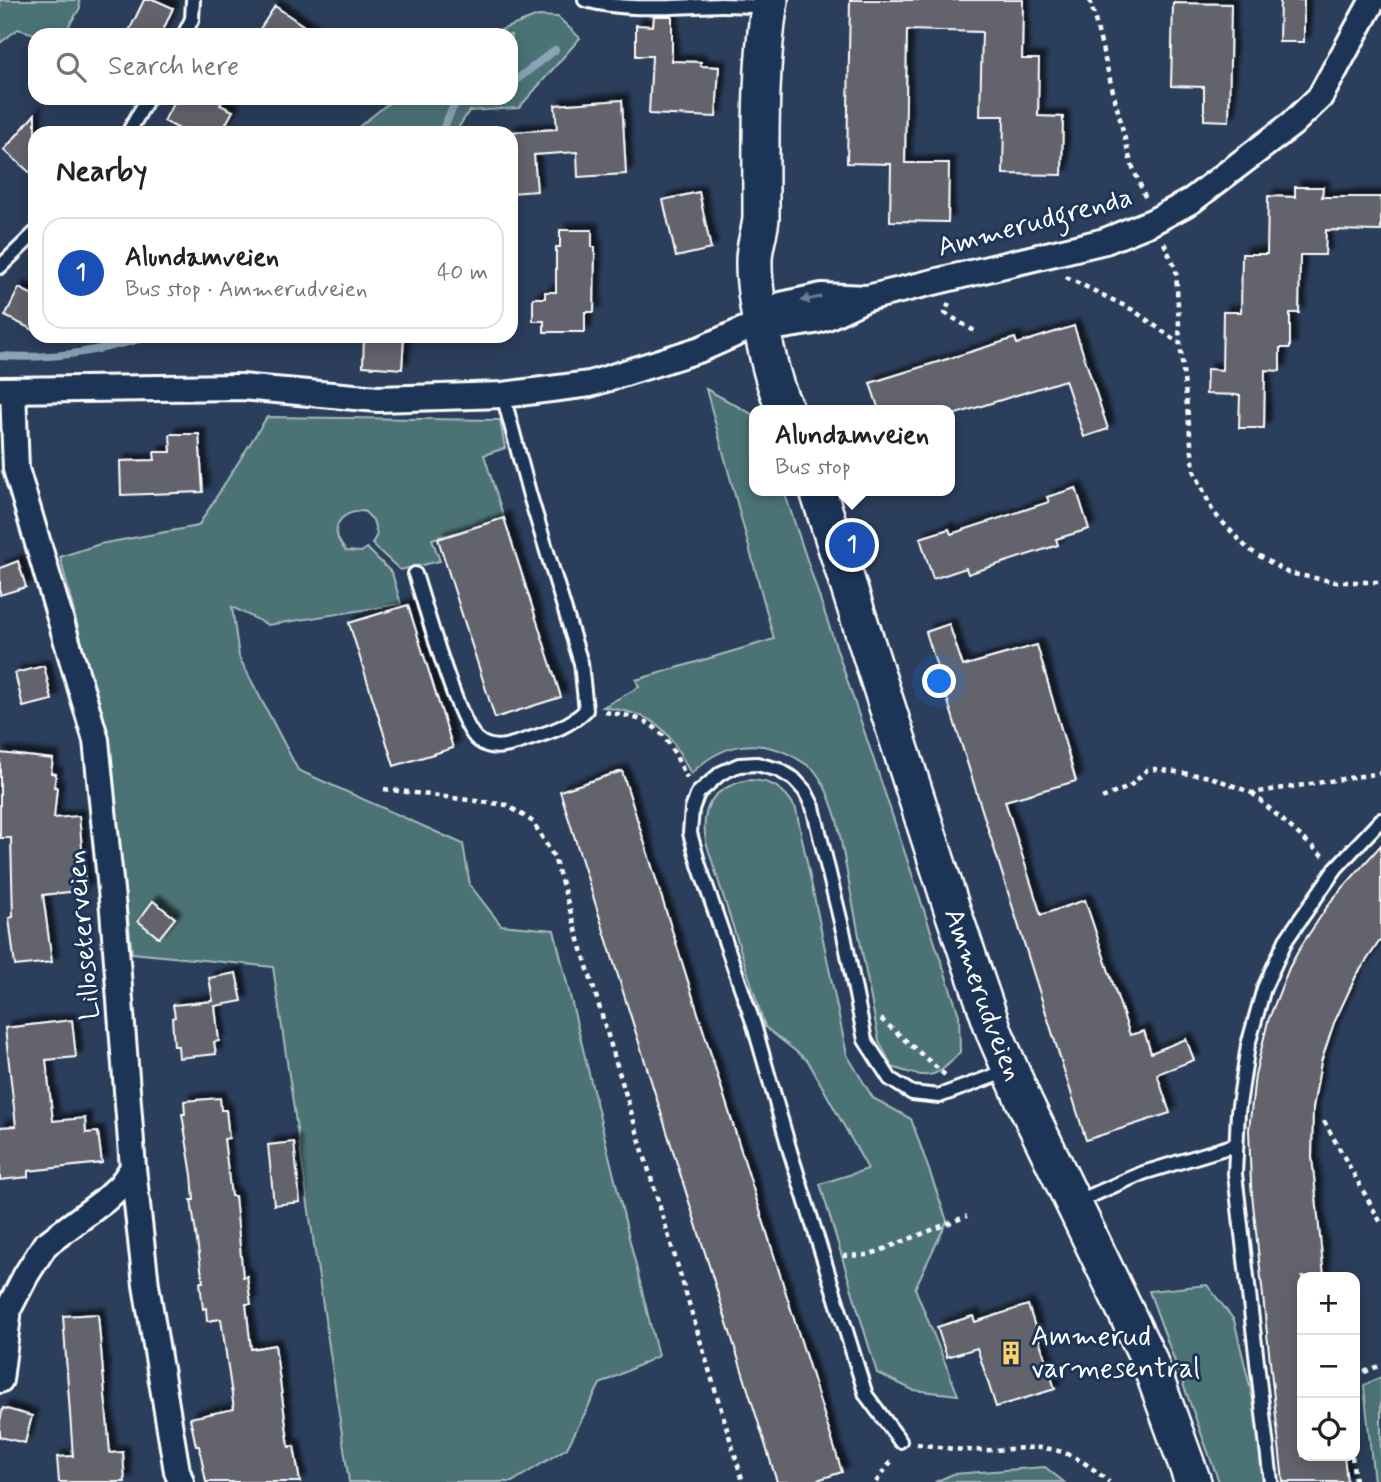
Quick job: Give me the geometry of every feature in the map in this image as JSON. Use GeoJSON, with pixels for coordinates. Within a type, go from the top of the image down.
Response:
{"type":"FeatureCollection","features":[{"type":"Feature","properties":{"kind":"street","name":"Ammerudgrenda"},"geometry":{"type":"LineString","coordinates":[[7,390],[241,387],[378,399],[503,396],[590,384],[701,349],[776,318],[827,317],[867,298],[1105,241],[1152,222],[1191,201],[1292,124],[1320,97],[1373,0]]}},
{"type":"Feature","properties":{"kind":"street"},"geometry":{"type":"LineString","coordinates":[[770,4],[761,124],[761,222],[773,256],[776,389],[784,405]]}},
{"type":"Feature","properties":{"kind":"street"},"geometry":{"type":"LineString","coordinates":[[776,318],[799,405]]}},
{"type":"Feature","properties":{"kind":"street","name":"Lilloseterveien"},"geometry":{"type":"LineString","coordinates":[[7,390],[16,468],[96,740],[133,1168],[146,1285],[181,1482]]}},
{"type":"Feature","properties":{"kind":"street","name":"Ammerudveien"},"geometry":{"type":"LineString","coordinates":[[820,496],[955,919],[995,1034],[1148,1358],[1193,1482]]}},
{"type":"Feature","properties":{"kind":"street"},"geometry":{"type":"LineString","coordinates":[[0,1380],[9,1308],[26,1275],[45,1245],[113,1193],[133,1168]]}},
{"type":"Feature","properties":{"kind":"lane"},"geometry":{"type":"LineString","coordinates":[[188,28],[192,19],[193,0]]}},
{"type":"Feature","properties":{"kind":"lane"},"geometry":{"type":"LineString","coordinates":[[584,0],[602,5],[641,8],[770,4]]}},
{"type":"Feature","properties":{"kind":"lane"},"geometry":{"type":"LineString","coordinates":[[132,126],[144,105]]}},
{"type":"Feature","properties":{"kind":"lane"},"geometry":{"type":"LineString","coordinates":[[0,267],[28,240]]}},
{"type":"Feature","properties":{"kind":"lane"},"geometry":{"type":"LineString","coordinates":[[415,574],[462,717],[478,740],[499,748],[546,734],[574,721],[586,710],[581,663],[503,396]]}},
{"type":"Feature","properties":{"kind":"lane"},"geometry":{"type":"LineString","coordinates":[[900,1441],[866,1395],[790,1152],[754,1025],[699,865],[690,833],[692,809],[698,793],[721,773],[739,765],[757,764],[779,769],[805,791],[813,807],[865,1040],[890,1079],[912,1093],[939,1096],[1010,1070]]}},
{"type":"Feature","properties":{"kind":"lane"},"geometry":{"type":"LineString","coordinates":[[1271,1482],[1235,1174],[1235,1144],[1248,1045],[1264,988],[1286,940],[1336,868],[1381,820]]}},
{"type":"Feature","properties":{"kind":"lane"},"geometry":{"type":"LineString","coordinates":[[1073,1203],[1143,1173],[1235,1144]]}},
{"type":"Feature","properties":{"kind":"path"},"geometry":{"type":"LineString","coordinates":[[1090,0],[1131,163],[1151,210]]}},
{"type":"Feature","properties":{"kind":"path"},"geometry":{"type":"LineString","coordinates":[[1161,234],[1176,270],[1180,343],[1194,470],[1213,512],[1248,549],[1288,573],[1336,582],[1381,582]]}},
{"type":"Feature","properties":{"kind":"path"},"geometry":{"type":"LineString","coordinates":[[1031,259],[1133,310],[1180,343]]}},
{"type":"Feature","properties":{"kind":"path"},"geometry":{"type":"LineString","coordinates":[[953,293],[945,313],[976,332]]}},
{"type":"Feature","properties":{"kind":"path"},"geometry":{"type":"LineString","coordinates":[[586,710],[634,718],[661,731],[698,793]]}},
{"type":"Feature","properties":{"kind":"path"},"geometry":{"type":"LineString","coordinates":[[1102,798],[1129,787],[1147,771],[1155,769],[1211,777],[1252,793],[1336,868]]}},
{"type":"Feature","properties":{"kind":"path"},"geometry":{"type":"LineString","coordinates":[[1252,793],[1381,773]]}},
{"type":"Feature","properties":{"kind":"path"},"geometry":{"type":"LineString","coordinates":[[384,789],[507,805],[533,822],[554,857],[743,1482]]}},
{"type":"Feature","properties":{"kind":"path"},"geometry":{"type":"LineString","coordinates":[[859,1007],[880,1017],[947,1077]]}},
{"type":"Feature","properties":{"kind":"path"},"geometry":{"type":"LineString","coordinates":[[1324,1121],[1381,1223]]}},
{"type":"Feature","properties":{"kind":"path"},"geometry":{"type":"LineString","coordinates":[[869,1255],[967,1216]]}},
{"type":"Feature","properties":{"kind":"path"},"geometry":{"type":"LineString","coordinates":[[1360,1374],[1381,1365]]}},
{"type":"Feature","properties":{"kind":"path"},"geometry":{"type":"LineString","coordinates":[[876,1482],[896,1455],[900,1441],[967,1450],[1048,1448],[1078,1458],[1109,1482]]}},
{"type":"Feature","properties":{"kind":"path"},"geometry":{"type":"LineString","coordinates":[[1352,1461],[1354,1482]]}},
{"type":"Feature","properties":{"kind":"green space"},"geometry":{"type":"Polygon","coordinates":[[[0,0],[79,0],[80,8],[67,28],[28,28],[28,32],[18,29],[0,43],[0,0]]]}},
{"type":"Feature","properties":{"kind":"green space"},"geometry":{"type":"Polygon","coordinates":[[[538,16],[558,17],[580,38],[519,108],[469,111],[459,126],[360,126],[386,105],[518,105],[518,28],[506,28],[538,16]]]}},
{"type":"Feature","properties":{"kind":"green space"},"geometry":{"type":"Polygon","coordinates":[[[706,389],[749,412],[749,496],[786,496],[959,1015],[960,1052],[937,1073],[914,1074],[892,1067],[879,1041],[837,820],[825,788],[814,770],[782,751],[754,745],[740,746],[715,755],[691,774],[674,744],[649,719],[603,707],[639,687],[636,680],[774,639],[706,389]]]}},
{"type":"Feature","properties":{"kind":"green space"},"geometry":{"type":"Polygon","coordinates":[[[267,417],[500,420],[505,448],[484,455],[504,518],[432,539],[440,561],[400,570],[372,544],[377,534],[373,520],[364,511],[347,515],[338,524],[337,536],[346,551],[361,552],[367,548],[392,573],[401,604],[268,625],[232,607],[239,657],[298,770],[463,844],[470,885],[501,925],[554,930],[658,1356],[600,1384],[567,1448],[512,1482],[349,1482],[273,967],[132,953],[109,749],[60,557],[100,544],[198,526],[267,417]]]}},
{"type":"Feature","properties":{"kind":"green space"},"geometry":{"type":"Polygon","coordinates":[[[747,780],[776,787],[796,809],[847,1055],[873,1098],[911,1119],[947,1221],[915,1288],[958,1395],[913,1390],[877,1373],[820,1184],[868,1169],[808,1061],[765,1027],[706,842],[705,818],[711,801],[725,788],[747,780]]]}},
{"type":"Feature","properties":{"kind":"green space"},"geometry":{"type":"Polygon","coordinates":[[[1207,1285],[1234,1320],[1273,1482],[1219,1482],[1149,1291],[1207,1285]]]}},
{"type":"Feature","properties":{"kind":"green space"},"geometry":{"type":"Polygon","coordinates":[[[1381,1377],[1381,1482],[1374,1482],[1364,1385],[1381,1377]]]}},
{"type":"Feature","properties":{"kind":"green space"},"geometry":{"type":"Polygon","coordinates":[[[1045,1467],[1064,1482],[935,1482],[953,1474],[1045,1467]]]}},
{"type":"Feature","properties":{"kind":"building"},"geometry":{"type":"Polygon","coordinates":[[[144,0],[155,0],[173,8],[164,28],[130,28],[144,0]]]}},
{"type":"Feature","properties":{"kind":"building"},"geometry":{"type":"Polygon","coordinates":[[[850,0],[1023,0],[1022,59],[1039,59],[1038,116],[1063,117],[1062,175],[1003,174],[1004,116],[980,116],[982,32],[907,30],[905,163],[949,163],[948,222],[890,221],[891,164],[847,163],[850,0]]]}},
{"type":"Feature","properties":{"kind":"building"},"geometry":{"type":"Polygon","coordinates":[[[1280,0],[1304,0],[1304,42],[1279,42],[1280,0]]]}},
{"type":"Feature","properties":{"kind":"building"},"geometry":{"type":"Polygon","coordinates":[[[1173,3],[1231,4],[1229,121],[1204,120],[1204,87],[1171,86],[1173,3]]]}},
{"type":"Feature","properties":{"kind":"building"},"geometry":{"type":"Polygon","coordinates":[[[275,6],[307,28],[261,28],[275,6]]]}},
{"type":"Feature","properties":{"kind":"building"},"geometry":{"type":"Polygon","coordinates":[[[654,16],[672,16],[672,61],[701,62],[701,66],[719,67],[716,117],[649,114],[652,56],[636,56],[636,25],[653,26],[654,16]]]}},
{"type":"Feature","properties":{"kind":"building"},"geometry":{"type":"Polygon","coordinates":[[[622,100],[626,174],[578,177],[577,152],[534,155],[537,191],[518,192],[518,132],[557,129],[555,105],[622,100]]]}},
{"type":"Feature","properties":{"kind":"building"},"geometry":{"type":"Polygon","coordinates":[[[172,105],[220,105],[233,111],[225,126],[174,126],[164,121],[172,105]]]}},
{"type":"Feature","properties":{"kind":"building"},"geometry":{"type":"Polygon","coordinates":[[[35,114],[35,126],[28,126],[28,171],[4,150],[35,114]]]}},
{"type":"Feature","properties":{"kind":"building"},"geometry":{"type":"Polygon","coordinates":[[[1295,187],[1323,187],[1322,197],[1381,197],[1381,231],[1326,230],[1325,255],[1300,255],[1299,313],[1290,313],[1290,348],[1280,348],[1280,371],[1265,370],[1264,428],[1239,428],[1240,395],[1206,394],[1207,369],[1222,370],[1223,312],[1241,312],[1242,254],[1267,254],[1268,196],[1295,197],[1295,187]]]}},
{"type":"Feature","properties":{"kind":"building"},"geometry":{"type":"Polygon","coordinates":[[[699,192],[711,249],[676,257],[663,200],[699,192]]]}},
{"type":"Feature","properties":{"kind":"building"},"geometry":{"type":"Polygon","coordinates":[[[560,230],[592,230],[592,247],[595,247],[594,312],[585,312],[585,332],[544,332],[544,321],[533,321],[533,298],[545,298],[545,292],[556,292],[556,247],[560,247],[560,230]]]}},
{"type":"Feature","properties":{"kind":"building"},"geometry":{"type":"Polygon","coordinates":[[[19,288],[28,292],[28,328],[5,316],[19,288]]]}},
{"type":"Feature","properties":{"kind":"building"},"geometry":{"type":"Polygon","coordinates":[[[1074,326],[1108,429],[1084,437],[1065,380],[955,414],[955,405],[877,405],[870,383],[1015,338],[1017,344],[1074,326]]]}},
{"type":"Feature","properties":{"kind":"building"},"geometry":{"type":"Polygon","coordinates":[[[364,343],[404,343],[402,369],[363,366],[364,343]]]}},
{"type":"Feature","properties":{"kind":"building"},"geometry":{"type":"Polygon","coordinates":[[[170,434],[199,434],[203,492],[121,495],[120,461],[155,460],[154,452],[171,452],[170,434]]]}},
{"type":"Feature","properties":{"kind":"building"},"geometry":{"type":"Polygon","coordinates":[[[1076,488],[1089,529],[1056,539],[1058,545],[968,574],[966,568],[933,579],[920,538],[949,529],[951,534],[1049,502],[1047,497],[1076,488]]]}},
{"type":"Feature","properties":{"kind":"building"},"geometry":{"type":"Polygon","coordinates":[[[504,518],[561,697],[495,718],[438,539],[504,518]]]}},
{"type":"Feature","properties":{"kind":"building"},"geometry":{"type":"Polygon","coordinates":[[[18,561],[26,587],[0,595],[0,568],[18,561]]]}},
{"type":"Feature","properties":{"kind":"building"},"geometry":{"type":"Polygon","coordinates":[[[408,605],[453,748],[394,766],[349,623],[408,605]]]}},
{"type":"Feature","properties":{"kind":"building"},"geometry":{"type":"Polygon","coordinates":[[[949,624],[963,666],[1037,645],[1076,781],[1005,801],[1041,915],[1085,900],[1130,1035],[1144,1031],[1151,1053],[1186,1039],[1194,1060],[1157,1074],[1170,1113],[1086,1140],[926,632],[949,624]]]}},
{"type":"Feature","properties":{"kind":"building"},"geometry":{"type":"Polygon","coordinates":[[[44,666],[52,700],[23,707],[15,673],[44,666]]]}},
{"type":"Feature","properties":{"kind":"building"},"geometry":{"type":"Polygon","coordinates":[[[0,753],[53,759],[51,773],[56,774],[54,787],[57,787],[54,818],[79,816],[86,890],[43,895],[52,962],[15,966],[9,918],[13,917],[11,838],[0,838],[0,753]]]}},
{"type":"Feature","properties":{"kind":"building"},"geometry":{"type":"Polygon","coordinates":[[[622,771],[842,1472],[811,1482],[777,1482],[560,791],[622,771]]]}},
{"type":"Feature","properties":{"kind":"building"},"geometry":{"type":"Polygon","coordinates":[[[1381,845],[1381,939],[1356,976],[1334,1023],[1321,1062],[1313,1108],[1312,1157],[1324,1272],[1297,1272],[1297,1461],[1345,1461],[1347,1482],[1283,1482],[1251,1185],[1249,1130],[1255,1075],[1268,1021],[1289,968],[1331,901],[1381,845]]]}},
{"type":"Feature","properties":{"kind":"building"},"geometry":{"type":"Polygon","coordinates":[[[153,901],[175,918],[159,938],[138,921],[153,901]]]}},
{"type":"Feature","properties":{"kind":"building"},"geometry":{"type":"Polygon","coordinates":[[[236,973],[242,1001],[215,1006],[219,1041],[214,1042],[216,1054],[179,1058],[178,1046],[174,1046],[173,1005],[213,1001],[209,978],[236,973]]]}},
{"type":"Feature","properties":{"kind":"building"},"geometry":{"type":"Polygon","coordinates":[[[72,1020],[76,1057],[46,1060],[53,1121],[85,1118],[86,1133],[98,1132],[102,1163],[28,1171],[28,1177],[0,1180],[0,1127],[16,1126],[5,1028],[72,1020]]]}},
{"type":"Feature","properties":{"kind":"building"},"geometry":{"type":"Polygon","coordinates":[[[220,1098],[221,1110],[226,1110],[229,1138],[224,1139],[231,1196],[235,1196],[243,1277],[247,1276],[251,1304],[246,1304],[251,1349],[275,1345],[289,1447],[294,1446],[300,1482],[206,1482],[190,1418],[234,1409],[221,1319],[207,1321],[206,1308],[203,1309],[200,1282],[203,1282],[191,1200],[194,1200],[192,1175],[182,1114],[185,1114],[184,1101],[220,1098]]]}},
{"type":"Feature","properties":{"kind":"building"},"geometry":{"type":"Polygon","coordinates":[[[294,1142],[300,1202],[274,1205],[268,1145],[294,1142]]]}},
{"type":"Feature","properties":{"kind":"building","name":"Ammerud varmesentral"},"geometry":{"type":"Polygon","coordinates":[[[1028,1305],[1055,1389],[996,1407],[977,1348],[947,1357],[937,1327],[973,1316],[975,1322],[1028,1305]]]}},
{"type":"Feature","properties":{"kind":"building"},"geometry":{"type":"Polygon","coordinates":[[[98,1314],[110,1453],[123,1452],[125,1482],[59,1482],[57,1457],[73,1456],[63,1316],[98,1314]]]}},
{"type":"Feature","properties":{"kind":"building"},"geometry":{"type":"Polygon","coordinates":[[[3,1408],[32,1416],[25,1443],[0,1437],[3,1408]]]}},
{"type":"Feature","properties":{"kind":"waterway"},"geometry":{"type":"LineString","coordinates":[[518,79],[555,50]]}},
{"type":"Feature","properties":{"kind":"waterway"},"geometry":{"type":"LineString","coordinates":[[444,126],[454,105]]}},
{"type":"Feature","properties":{"kind":"waterway"},"geometry":{"type":"LineString","coordinates":[[0,356],[71,354],[124,343]]}},
{"type":"Feature","properties":{"kind":"place","name":"Alundamveien"},"geometry":{"type":"Point","coordinates":[852,545]}},
{"type":"Feature","properties":{"kind":"place","name":"Ammerud varmesentral"},"geometry":{"type":"Point","coordinates":[1011,1353]}}]}
